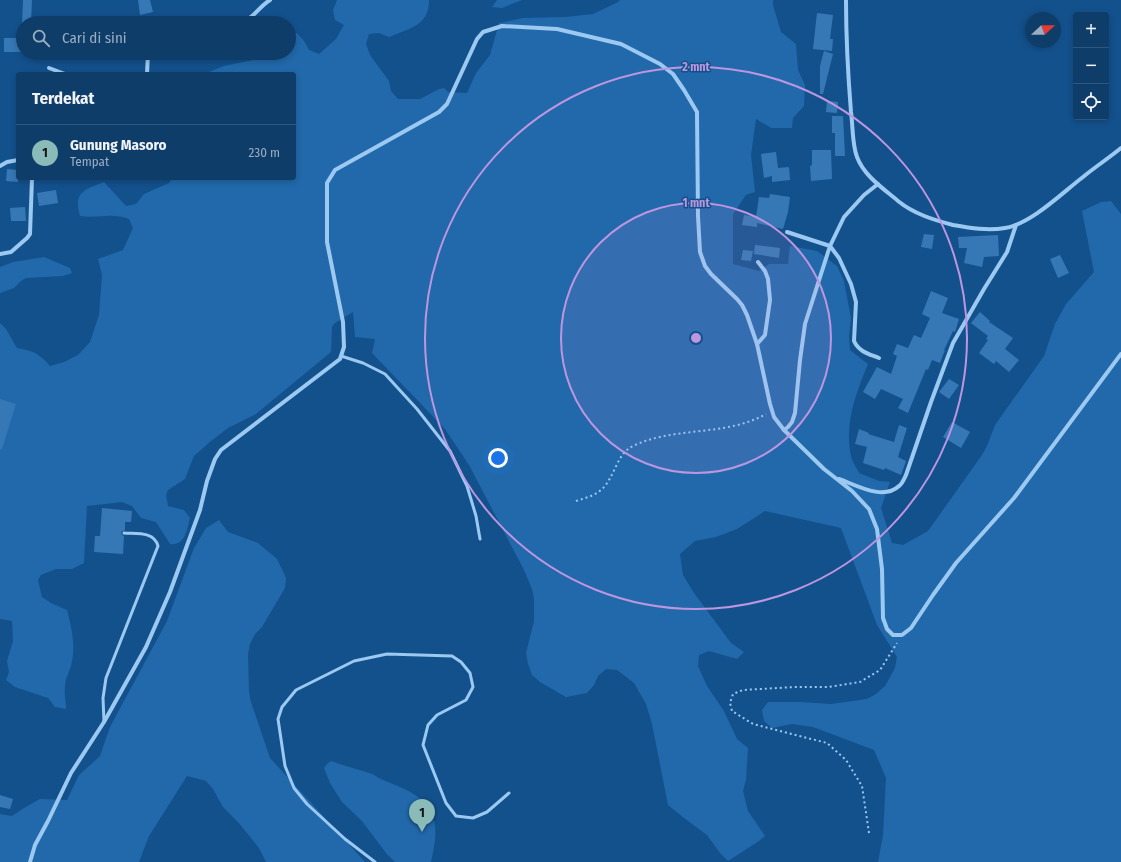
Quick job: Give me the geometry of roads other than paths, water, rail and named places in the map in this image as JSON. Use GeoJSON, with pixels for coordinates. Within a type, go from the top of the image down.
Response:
{"type":"FeatureCollection","features":[{"type":"Feature","properties":{"kind":"street"},"geometry":{"type":"LineString","coordinates":[[253,16],[259,8],[270,0]]}},
{"type":"Feature","properties":{"kind":"street"},"geometry":{"type":"LineString","coordinates":[[846,0],[848,74],[856,151],[860,163],[878,184],[905,206],[926,217],[941,222],[982,229],[1004,228],[1016,225],[1031,217],[1055,200],[1121,148]]}},
{"type":"Feature","properties":{"kind":"street"},"geometry":{"type":"LineString","coordinates":[[30,862],[35,845],[71,773],[104,722],[146,647],[170,592],[200,510],[207,481],[220,450],[340,359],[344,347],[343,322],[327,242],[327,183],[335,170],[439,112],[448,104],[477,39],[483,32],[502,26],[557,29],[621,44],[660,64],[673,74],[684,90],[697,112],[698,216],[700,252],[705,266],[742,305],[757,344],[774,417],[784,430],[824,469],[852,491],[869,509],[877,529],[882,569],[883,618],[887,628],[893,635],[902,635],[911,628],[956,563],[1014,498],[1121,354]]}},
{"type":"Feature","properties":{"kind":"street"},"geometry":{"type":"LineString","coordinates":[[147,72],[148,60]]}},
{"type":"Feature","properties":{"kind":"street"},"geometry":{"type":"LineString","coordinates":[[49,68],[59,72]]}},
{"type":"Feature","properties":{"kind":"street"},"geometry":{"type":"LineString","coordinates":[[0,166],[7,162],[16,160]]}},
{"type":"Feature","properties":{"kind":"street"},"geometry":{"type":"LineString","coordinates":[[0,254],[11,252],[30,234],[32,180]]}},
{"type":"Feature","properties":{"kind":"street"},"geometry":{"type":"LineString","coordinates":[[784,430],[788,428],[792,422],[795,413],[805,324],[830,246],[844,217],[878,184]]}},
{"type":"Feature","properties":{"kind":"street"},"geometry":{"type":"LineString","coordinates":[[836,478],[876,492],[889,491],[899,486],[906,476],[931,402],[953,344],[1007,252],[1016,225]]}},
{"type":"Feature","properties":{"kind":"street"},"geometry":{"type":"LineString","coordinates":[[787,232],[830,246],[844,267],[852,284],[856,302],[854,341],[856,346],[862,352],[879,358]]}},
{"type":"Feature","properties":{"kind":"street"},"geometry":{"type":"LineString","coordinates":[[757,344],[765,335],[770,300],[768,279],[765,271],[758,262]]}},
{"type":"Feature","properties":{"kind":"lane"},"geometry":{"type":"LineString","coordinates":[[341,356],[363,363],[385,374],[417,409],[450,451],[467,486],[476,516],[480,539]]}},
{"type":"Feature","properties":{"kind":"lane"},"geometry":{"type":"LineString","coordinates":[[104,722],[103,698],[106,678],[158,546],[157,541],[150,535],[124,533]]}},
{"type":"Feature","properties":{"kind":"lane"},"geometry":{"type":"LineString","coordinates":[[375,862],[345,839],[307,804],[294,788],[285,766],[278,719],[282,707],[296,690],[317,679],[354,661],[387,654],[452,656],[462,662],[470,673],[473,687],[466,700],[437,715],[428,726],[423,745],[446,804],[456,816],[473,818],[487,812],[509,793]]}},
{"type":"Feature","properties":{"kind":"place","name":"Gunung Masoro"},"geometry":{"type":"Point","coordinates":[422,832]}}]}
